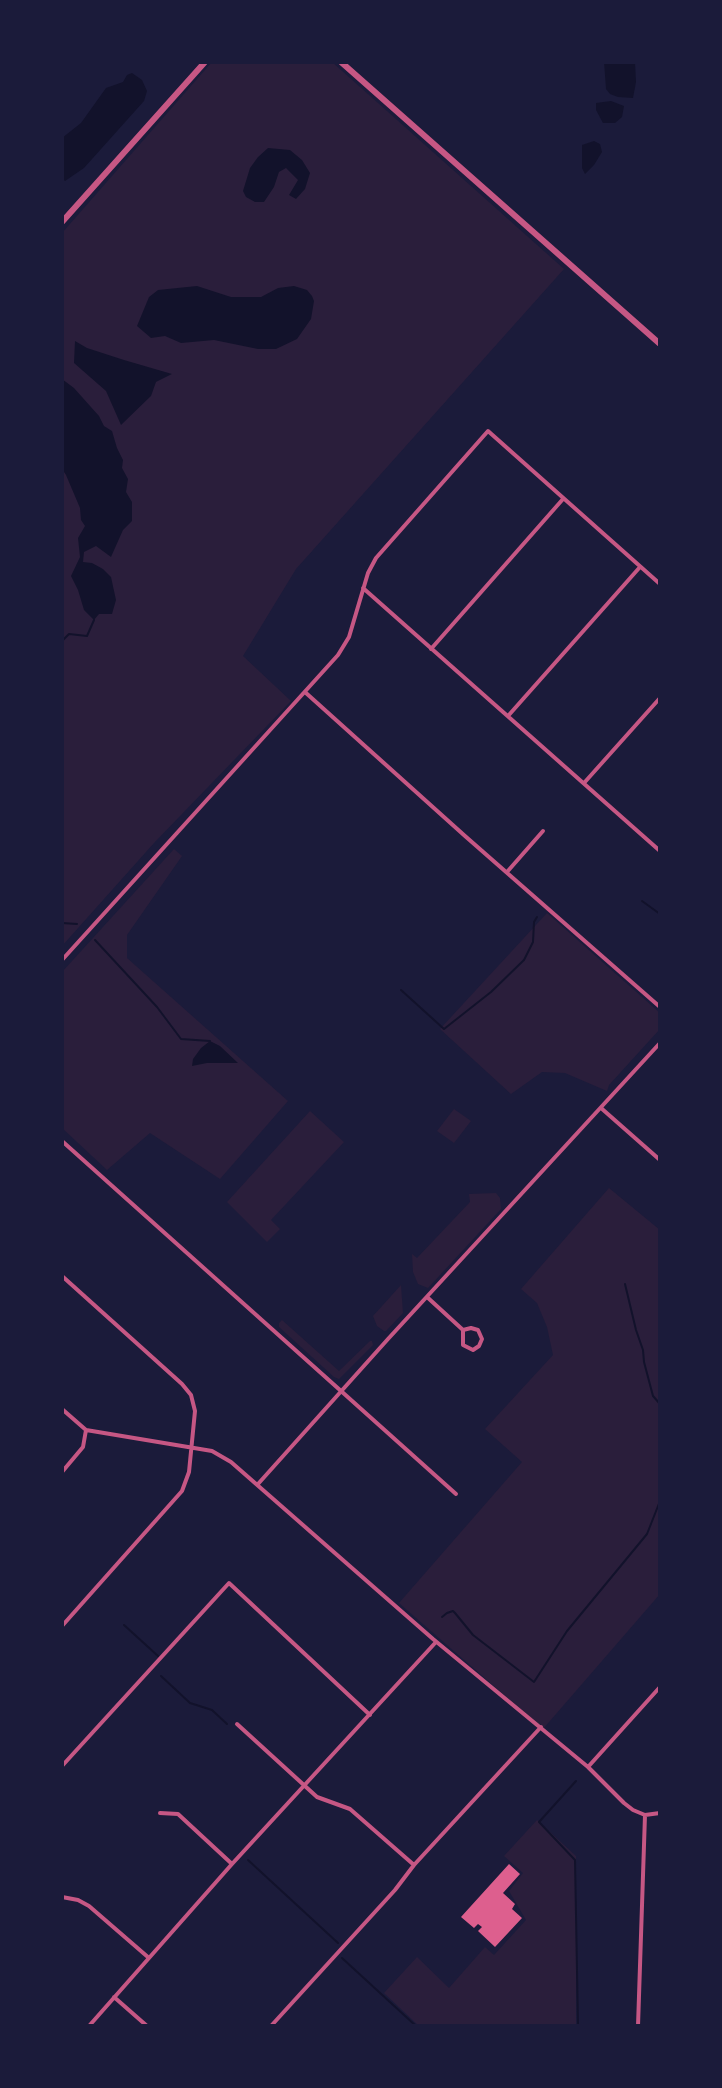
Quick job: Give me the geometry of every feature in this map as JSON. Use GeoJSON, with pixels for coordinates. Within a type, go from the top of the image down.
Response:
{"type":"FeatureCollection","features":[{"type":"Feature","properties":{"kind":"street"},"geometry":{"type":"LineString","coordinates":[[62,222],[205,62]]}},
{"type":"Feature","properties":{"kind":"street"},"geometry":{"type":"LineString","coordinates":[[341,62],[660,344]]}},
{"type":"Feature","properties":{"kind":"street"},"geometry":{"type":"LineString","coordinates":[[62,960],[338,655],[349,637],[368,573],[376,558],[488,431],[660,584]]}},
{"type":"Feature","properties":{"kind":"street"},"geometry":{"type":"LineString","coordinates":[[431,649],[563,499]]}},
{"type":"Feature","properties":{"kind":"street"},"geometry":{"type":"LineString","coordinates":[[508,716],[640,567]]}},
{"type":"Feature","properties":{"kind":"street"},"geometry":{"type":"LineString","coordinates":[[363,588],[660,851]]}},
{"type":"Feature","properties":{"kind":"street"},"geometry":{"type":"LineString","coordinates":[[305,692],[660,1007]]}},
{"type":"Feature","properties":{"kind":"street"},"geometry":{"type":"LineString","coordinates":[[584,783],[660,698]]}},
{"type":"Feature","properties":{"kind":"street"},"geometry":{"type":"LineString","coordinates":[[507,872],[543,831]]}},
{"type":"Feature","properties":{"kind":"street"},"geometry":{"type":"LineString","coordinates":[[258,1484],[660,1043]]}},
{"type":"Feature","properties":{"kind":"street"},"geometry":{"type":"LineString","coordinates":[[601,1108],[660,1160]]}},
{"type":"Feature","properties":{"kind":"street"},"geometry":{"type":"LineString","coordinates":[[62,1141],[456,1494]]}},
{"type":"Feature","properties":{"kind":"street"},"geometry":{"type":"LineString","coordinates":[[62,1276],[182,1384],[191,1395],[195,1411],[189,1472],[182,1491],[62,1626]]}},
{"type":"Feature","properties":{"kind":"street"},"geometry":{"type":"LineString","coordinates":[[427,1297],[463,1330],[463,1345],[473,1350],[479,1346],[482,1339],[478,1330],[463,1330]]}},
{"type":"Feature","properties":{"kind":"street"},"geometry":{"type":"LineString","coordinates":[[62,1409],[86,1430],[212,1451],[231,1462],[436,1642],[588,1767],[624,1803],[645,1815],[660,1813]]}},
{"type":"Feature","properties":{"kind":"street"},"geometry":{"type":"LineString","coordinates":[[62,1472],[83,1447],[86,1430]]}},
{"type":"Feature","properties":{"kind":"street"},"geometry":{"type":"LineString","coordinates":[[62,1766],[229,1583],[370,1715]]}},
{"type":"Feature","properties":{"kind":"street"},"geometry":{"type":"LineString","coordinates":[[89,2026],[232,1864],[436,1642]]}},
{"type":"Feature","properties":{"kind":"street"},"geometry":{"type":"LineString","coordinates":[[588,1767],[660,1687]]}},
{"type":"Feature","properties":{"kind":"street"},"geometry":{"type":"LineString","coordinates":[[237,1724],[317,1797],[350,1809],[414,1865]]}},
{"type":"Feature","properties":{"kind":"street"},"geometry":{"type":"LineString","coordinates":[[271,2026],[541,1727]]}},
{"type":"Feature","properties":{"kind":"street"},"geometry":{"type":"LineString","coordinates":[[160,1813],[178,1814],[232,1864]]}},
{"type":"Feature","properties":{"kind":"street"},"geometry":{"type":"LineString","coordinates":[[638,2026],[645,1815]]}},
{"type":"Feature","properties":{"kind":"street"},"geometry":{"type":"LineString","coordinates":[[62,1897],[89,1906],[149,1958]]}},
{"type":"Feature","properties":{"kind":"street"},"geometry":{"type":"LineString","coordinates":[[114,1997],[147,2026]]}},
{"type":"Feature","properties":{"kind":"shaded area"},"geometry":{"type":"Polygon","coordinates":[[[212,62],[332,62],[564,269],[296,569],[243,656],[291,701],[154,843],[62,946],[62,233],[212,62]]]}},
{"type":"Feature","properties":{"kind":"shaded area"},"geometry":{"type":"Polygon","coordinates":[[[604,62],[635,62],[633,98],[610,94],[606,89],[604,62]]]}},
{"type":"Feature","properties":{"kind":"shaded area"},"geometry":{"type":"Polygon","coordinates":[[[132,73],[142,80],[147,91],[144,101],[84,168],[65,181],[62,178],[62,138],[81,123],[106,88],[123,82],[132,73]]]}},
{"type":"Feature","properties":{"kind":"shaded area"},"geometry":{"type":"Polygon","coordinates":[[[611,101],[624,106],[622,117],[615,123],[603,123],[596,103],[611,101]]]}},
{"type":"Feature","properties":{"kind":"shaded area"},"geometry":{"type":"Polygon","coordinates":[[[594,141],[600,144],[602,152],[585,174],[582,145],[594,141]]]}},
{"type":"Feature","properties":{"kind":"shaded area"},"geometry":{"type":"Polygon","coordinates":[[[268,148],[290,150],[302,160],[310,173],[305,189],[296,199],[289,195],[298,180],[286,168],[279,172],[264,202],[255,202],[246,197],[243,191],[250,168],[268,148]]]}},
{"type":"Feature","properties":{"kind":"shaded area"},"geometry":{"type":"Polygon","coordinates":[[[197,286],[231,297],[261,297],[278,288],[294,286],[307,290],[312,296],[311,319],[297,339],[276,349],[258,349],[214,340],[181,343],[165,336],[151,338],[137,326],[149,297],[158,290],[197,286]]]}},
{"type":"Feature","properties":{"kind":"shaded area"},"geometry":{"type":"Polygon","coordinates":[[[75,341],[87,348],[172,374],[156,382],[151,396],[121,425],[106,391],[74,363],[75,341]]]}},
{"type":"Feature","properties":{"kind":"shaded area"},"geometry":{"type":"Polygon","coordinates":[[[62,379],[74,388],[104,426],[112,431],[128,479],[126,492],[132,502],[132,521],[123,530],[111,557],[96,546],[84,552],[83,562],[92,563],[111,577],[116,600],[112,614],[99,614],[94,620],[84,610],[71,576],[80,557],[78,538],[85,526],[62,469],[62,379]]]}},
{"type":"Feature","properties":{"kind":"shaded area"},"geometry":{"type":"Polygon","coordinates":[[[174,849],[182,856],[127,935],[127,958],[288,1101],[220,1179],[150,1133],[107,1170],[62,1128],[62,972],[174,849]]]}},
{"type":"Feature","properties":{"kind":"shaded area"},"geometry":{"type":"Polygon","coordinates":[[[547,913],[660,1013],[660,1029],[607,1091],[565,1073],[542,1072],[511,1094],[440,1029],[547,913]]]}},
{"type":"Feature","properties":{"kind":"shaded area"},"geometry":{"type":"Polygon","coordinates":[[[210,1041],[238,1063],[192,1066],[193,1059],[210,1041]]]}},
{"type":"Feature","properties":{"kind":"shaded area"},"geometry":{"type":"Polygon","coordinates":[[[454,1109],[471,1121],[454,1143],[437,1131],[454,1109]]]}},
{"type":"Feature","properties":{"kind":"shaded area"},"geometry":{"type":"Polygon","coordinates":[[[310,1111],[344,1142],[271,1220],[280,1229],[267,1242],[227,1202],[310,1111]]]}},
{"type":"Feature","properties":{"kind":"shaded area"},"geometry":{"type":"Polygon","coordinates":[[[609,1188],[660,1230],[660,1594],[543,1729],[399,1603],[522,1462],[485,1429],[553,1355],[547,1327],[537,1303],[521,1289],[609,1188]]]}},
{"type":"Feature","properties":{"kind":"shaded area"},"geometry":{"type":"Polygon","coordinates":[[[496,1193],[501,1209],[428,1288],[418,1284],[413,1272],[412,1254],[417,1258],[470,1202],[469,1194],[496,1193]]]}},
{"type":"Feature","properties":{"kind":"shaded area"},"geometry":{"type":"Polygon","coordinates":[[[401,1285],[403,1313],[384,1331],[377,1326],[373,1316],[401,1285]]]}},
{"type":"Feature","properties":{"kind":"shaded area"},"geometry":{"type":"Polygon","coordinates":[[[282,1320],[339,1371],[370,1341],[373,1345],[339,1379],[279,1327],[282,1320]]]}},
{"type":"Feature","properties":{"kind":"shaded area"},"geometry":{"type":"Polygon","coordinates":[[[537,1820],[576,1856],[576,2026],[419,2026],[384,1993],[417,1957],[449,1988],[485,1947],[494,1955],[526,1920],[509,1891],[523,1873],[504,1856],[537,1820]]]}},
{"type":"Feature","properties":{"kind":"building"},"geometry":{"type":"Polygon","coordinates":[[[509,1864],[520,1874],[503,1893],[515,1904],[512,1909],[522,1918],[495,1947],[478,1931],[482,1927],[478,1924],[474,1928],[461,1917],[509,1864]]]}},
{"type":"Feature","properties":{"kind":"waterway"},"geometry":{"type":"LineString","coordinates":[[62,641],[69,634],[87,636],[94,620]]}},
{"type":"Feature","properties":{"kind":"waterway"},"geometry":{"type":"LineString","coordinates":[[642,901],[660,914]]}},
{"type":"Feature","properties":{"kind":"waterway"},"geometry":{"type":"LineString","coordinates":[[401,990],[444,1029],[491,992],[524,960],[533,942],[537,917]]}},
{"type":"Feature","properties":{"kind":"waterway"},"geometry":{"type":"LineString","coordinates":[[62,923],[77,924]]}},
{"type":"Feature","properties":{"kind":"waterway"},"geometry":{"type":"LineString","coordinates":[[95,940],[157,1007],[181,1039],[210,1041]]}},
{"type":"Feature","properties":{"kind":"waterway"},"geometry":{"type":"LineString","coordinates":[[625,1284],[653,1396],[660,1404]]}},
{"type":"Feature","properties":{"kind":"waterway"},"geometry":{"type":"LineString","coordinates":[[442,1617],[453,1611],[473,1635],[534,1682],[567,1631],[647,1534],[660,1501]]}},
{"type":"Feature","properties":{"kind":"waterway"},"geometry":{"type":"LineString","coordinates":[[124,1625],[158,1656]]}},
{"type":"Feature","properties":{"kind":"waterway"},"geometry":{"type":"LineString","coordinates":[[161,1676],[190,1703],[212,1710],[227,1724]]}},
{"type":"Feature","properties":{"kind":"waterway"},"geometry":{"type":"LineString","coordinates":[[576,1781],[539,1822],[575,1860],[578,2026]]}},
{"type":"Feature","properties":{"kind":"waterway"},"geometry":{"type":"LineString","coordinates":[[248,1860],[338,1943]]}},
{"type":"Feature","properties":{"kind":"waterway"},"geometry":{"type":"LineString","coordinates":[[342,1958],[416,2026]]}}]}
